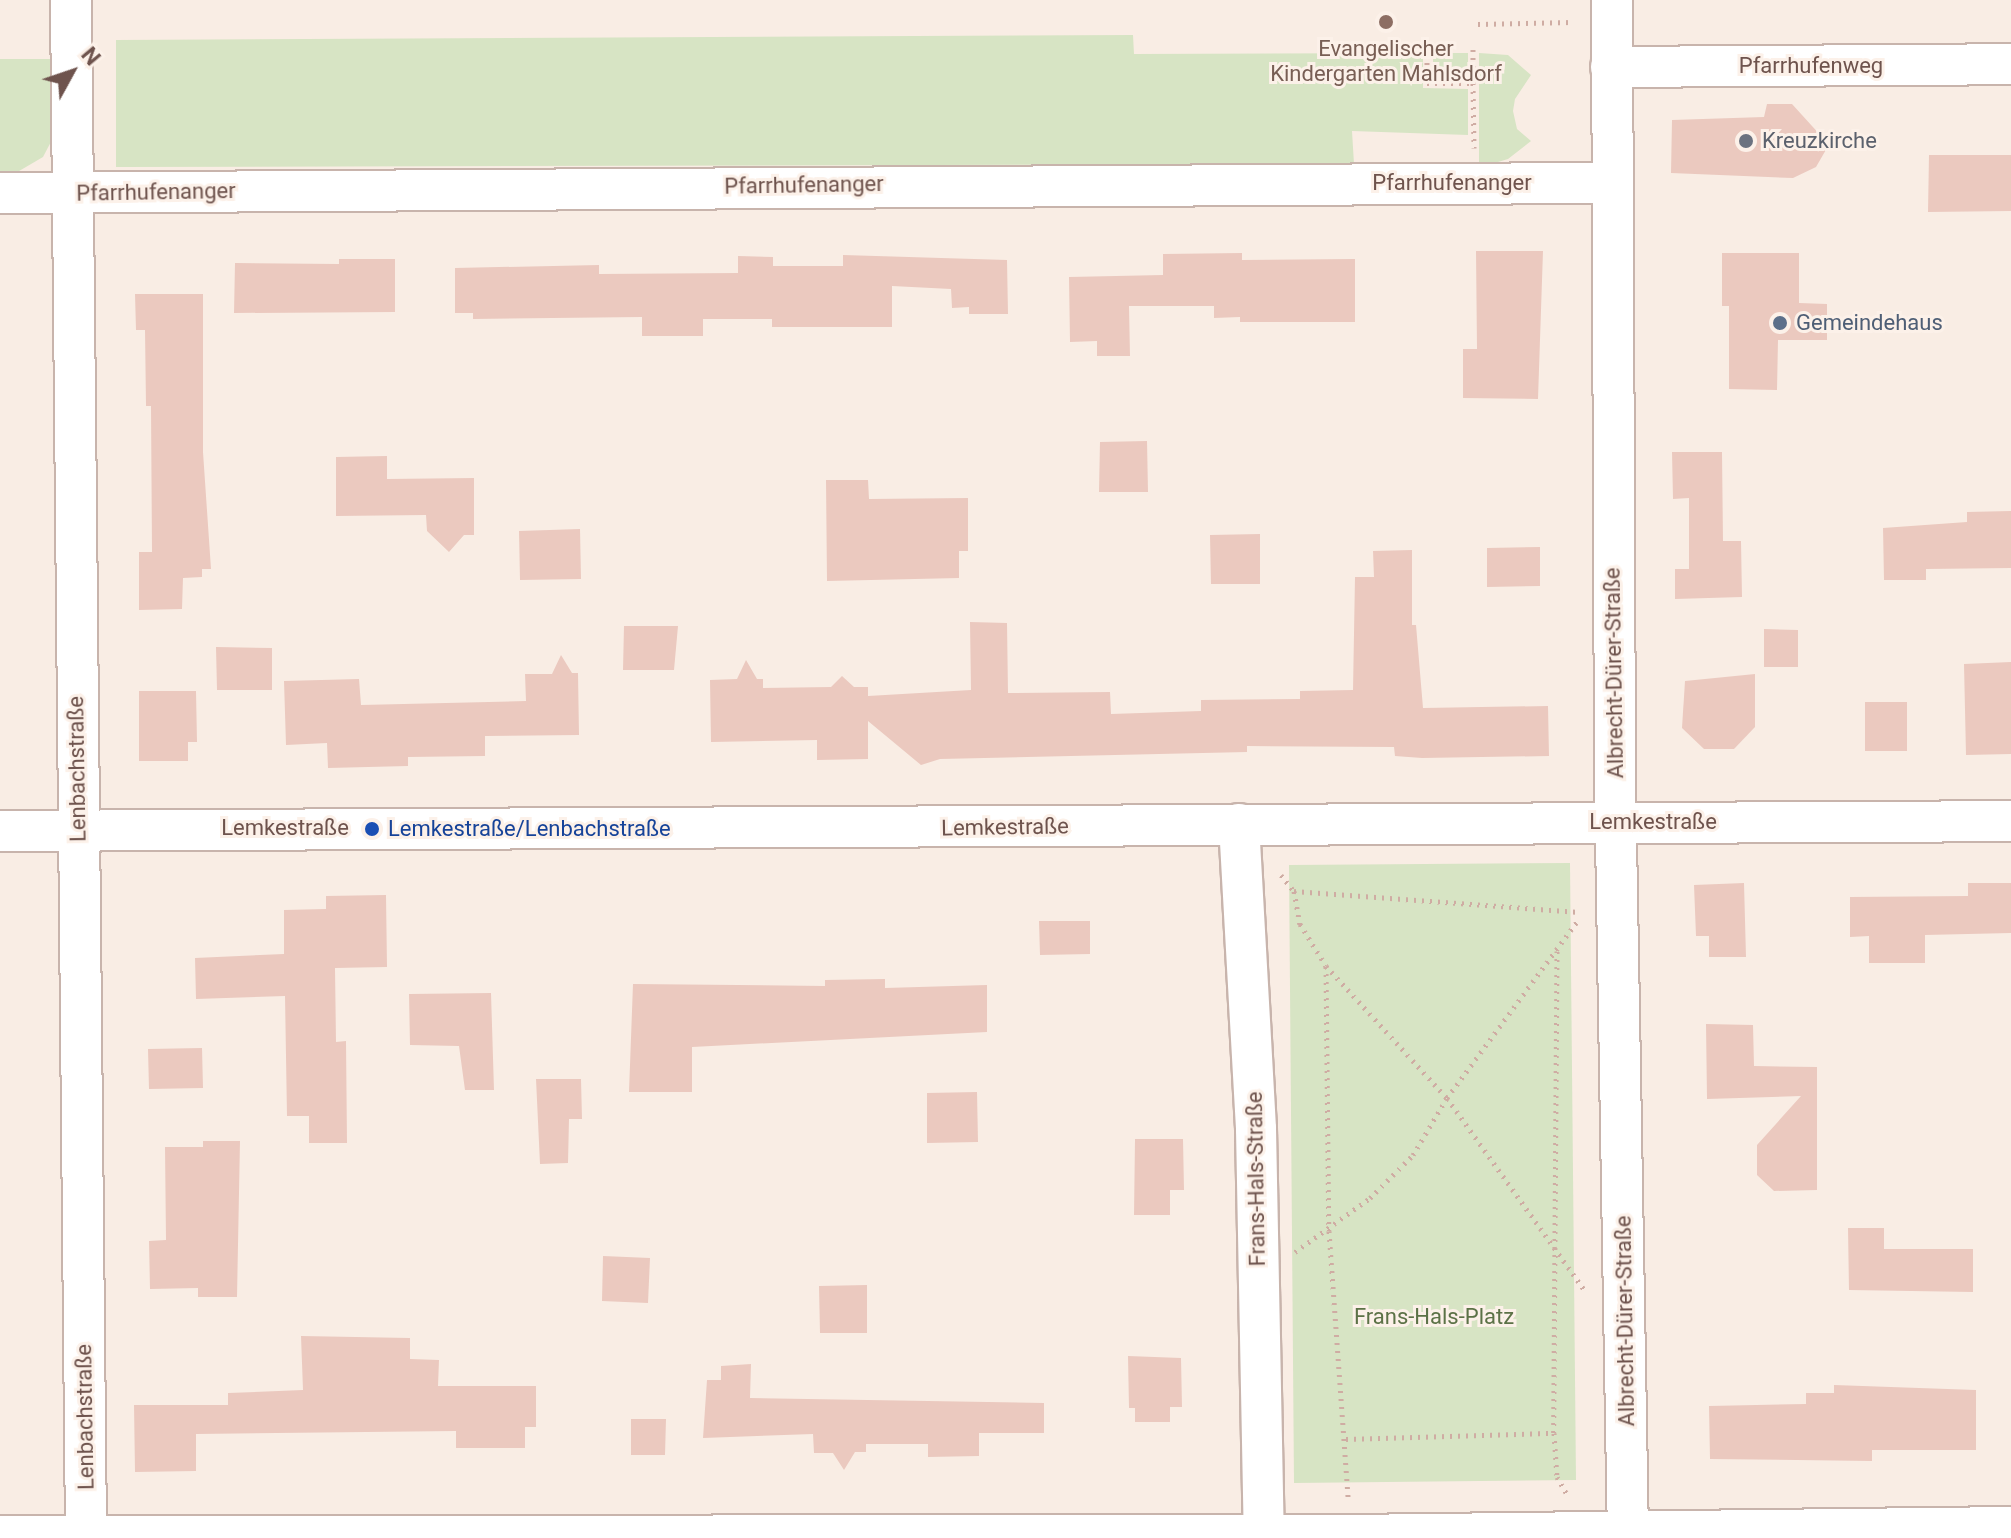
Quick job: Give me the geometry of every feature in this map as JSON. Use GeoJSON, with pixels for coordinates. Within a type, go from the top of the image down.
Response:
{"type":"FeatureCollection","features":[{"type":"Feature","properties":{"kind":"street","name":"Lenbachstraße"},"geometry":{"type":"LineString","coordinates":[[71,0],[69,193],[86,1537]]}},
{"type":"Feature","properties":{"kind":"street","name":"Albrecht-Dürer-Straße"},"geometry":{"type":"LineString","coordinates":[[1611,11],[1609,183],[1615,822],[1628,1536]]}},
{"type":"Feature","properties":{"kind":"street","name":"Pfarrhufenweg"},"geometry":{"type":"LineString","coordinates":[[1611,67],[2011,64]]}},
{"type":"Feature","properties":{"kind":"street","name":"Pfarrhufenanger"},"geometry":{"type":"LineString","coordinates":[[0,193],[1609,183]]}},
{"type":"Feature","properties":{"kind":"street","name":"Lemkestraße"},"geometry":{"type":"LineString","coordinates":[[0,831],[2011,821]]}},
{"type":"Feature","properties":{"kind":"street","name":"Frans-Hals-Straße"},"geometry":{"type":"LineString","coordinates":[[1239,824],[1249,931],[1264,1535]]}},
{"type":"Feature","properties":{"kind":"street"},"geometry":{"type":"LineString","coordinates":[[0,1536],[1575,1533],[1628,1536],[2011,1527]]}},
{"type":"Feature","properties":{"kind":"path"},"geometry":{"type":"LineString","coordinates":[[1478,24],[1611,11]]}},
{"type":"Feature","properties":{"kind":"path"},"geometry":{"type":"LineString","coordinates":[[1427,47],[1427,83],[1473,83]]}},
{"type":"Feature","properties":{"kind":"path"},"geometry":{"type":"LineString","coordinates":[[1473,47],[1474,183]]}},
{"type":"Feature","properties":{"kind":"path"},"geometry":{"type":"LineString","coordinates":[[1239,824],[1294,891],[1300,924],[1326,966],[1447,1098],[1593,1304]]}},
{"type":"Feature","properties":{"kind":"path"},"geometry":{"type":"LineString","coordinates":[[1257,1276],[1329,1231],[1413,1155],[1447,1098],[1583,913],[1294,891]]}},
{"type":"Feature","properties":{"kind":"path"},"geometry":{"type":"LineString","coordinates":[[1557,951],[1554,1433],[1557,1477],[1575,1507],[1575,1533]]}},
{"type":"Feature","properties":{"kind":"path"},"geometry":{"type":"LineString","coordinates":[[1326,966],[1329,1231],[1346,1439],[1348,1535]]}},
{"type":"Feature","properties":{"kind":"path"},"geometry":{"type":"LineString","coordinates":[[1346,1439],[1554,1433]]}},
{"type":"Feature","properties":{"kind":"green space"},"geometry":{"type":"Polygon","coordinates":[[[1133,35],[1134,54],[1423,53],[1423,88],[1468,89],[1468,135],[1352,131],[1354,164],[116,167],[116,40],[1133,35]]]}},
{"type":"Feature","properties":{"kind":"green space"},"geometry":{"type":"Polygon","coordinates":[[[1433,53],[1468,53],[1468,78],[1433,78],[1433,53]]]}},
{"type":"Feature","properties":{"kind":"green space"},"geometry":{"type":"Polygon","coordinates":[[[1479,53],[1508,55],[1531,75],[1515,99],[1513,111],[1517,129],[1531,141],[1508,159],[1488,165],[1479,165],[1479,53]]]}},
{"type":"Feature","properties":{"kind":"green space"},"geometry":{"type":"Polygon","coordinates":[[[0,59],[51,59],[54,136],[43,157],[14,174],[0,174],[0,59]]]}},
{"type":"Feature","properties":{"kind":"green space","name":"Frans-Hals-Platz"},"geometry":{"type":"Polygon","coordinates":[[[1570,863],[1576,1480],[1294,1483],[1289,865],[1570,863]]]}},
{"type":"Feature","properties":{"kind":"building","name":"Kreuzkirche"},"geometry":{"type":"Polygon","coordinates":[[[1767,104],[1792,104],[1822,137],[1827,148],[1816,167],[1793,178],[1671,173],[1672,120],[1764,117],[1767,104]]]}},
{"type":"Feature","properties":{"kind":"building"},"geometry":{"type":"Polygon","coordinates":[[[1929,155],[2011,155],[2011,211],[1928,212],[1929,155]]]}},
{"type":"Feature","properties":{"kind":"building"},"geometry":{"type":"Polygon","coordinates":[[[1476,251],[1543,251],[1538,399],[1463,398],[1463,349],[1477,349],[1476,251]]]}},
{"type":"Feature","properties":{"kind":"building"},"geometry":{"type":"Polygon","coordinates":[[[1242,253],[1242,260],[1355,259],[1355,322],[1240,322],[1240,317],[1214,318],[1214,306],[1129,306],[1130,356],[1097,356],[1097,341],[1070,342],[1069,277],[1163,275],[1163,254],[1242,253]]]}},
{"type":"Feature","properties":{"kind":"building","name":"Gemeindehaus"},"geometry":{"type":"Polygon","coordinates":[[[1722,253],[1799,253],[1799,303],[1827,304],[1827,340],[1778,340],[1777,390],[1729,389],[1729,306],[1722,306],[1722,253]]]}},
{"type":"Feature","properties":{"kind":"building"},"geometry":{"type":"Polygon","coordinates":[[[843,255],[1007,260],[1008,314],[969,314],[969,307],[952,308],[951,289],[892,286],[892,327],[772,327],[772,319],[703,319],[703,336],[642,336],[642,317],[473,319],[473,313],[455,313],[455,268],[599,265],[599,274],[738,273],[738,256],[773,257],[773,266],[843,266],[843,255]]]}},
{"type":"Feature","properties":{"kind":"building"},"geometry":{"type":"Polygon","coordinates":[[[339,259],[395,259],[395,312],[234,313],[235,263],[339,264],[339,259]]]}},
{"type":"Feature","properties":{"kind":"building"},"geometry":{"type":"Polygon","coordinates":[[[135,294],[203,294],[203,452],[211,569],[202,569],[202,577],[183,578],[182,609],[139,610],[139,552],[152,552],[151,406],[146,406],[145,330],[136,330],[135,294]]]}},
{"type":"Feature","properties":{"kind":"building"},"geometry":{"type":"Polygon","coordinates":[[[1147,441],[1148,492],[1099,492],[1100,442],[1147,441]]]}},
{"type":"Feature","properties":{"kind":"building"},"geometry":{"type":"Polygon","coordinates":[[[1672,452],[1722,452],[1723,541],[1741,541],[1742,597],[1675,599],[1675,569],[1689,569],[1689,498],[1673,499],[1672,452]]]}},
{"type":"Feature","properties":{"kind":"building"},"geometry":{"type":"Polygon","coordinates":[[[387,456],[387,479],[474,478],[474,535],[464,535],[449,552],[427,531],[426,515],[336,516],[336,457],[387,456]]]}},
{"type":"Feature","properties":{"kind":"building"},"geometry":{"type":"Polygon","coordinates":[[[826,480],[868,480],[869,499],[968,498],[968,551],[959,551],[959,578],[827,581],[826,480]]]}},
{"type":"Feature","properties":{"kind":"building"},"geometry":{"type":"Polygon","coordinates":[[[2011,511],[2011,568],[1926,569],[1926,580],[1884,580],[1883,528],[1967,522],[1967,512],[2011,511]]]}},
{"type":"Feature","properties":{"kind":"building"},"geometry":{"type":"Polygon","coordinates":[[[580,529],[581,579],[520,580],[519,531],[580,529]]]}},
{"type":"Feature","properties":{"kind":"building"},"geometry":{"type":"Polygon","coordinates":[[[1260,534],[1260,584],[1211,584],[1210,535],[1260,534]]]}},
{"type":"Feature","properties":{"kind":"building"},"geometry":{"type":"Polygon","coordinates":[[[1540,547],[1540,586],[1487,587],[1487,548],[1540,547]]]}},
{"type":"Feature","properties":{"kind":"building"},"geometry":{"type":"Polygon","coordinates":[[[1412,550],[1412,625],[1416,625],[1423,708],[1548,706],[1549,756],[1422,758],[1395,756],[1394,747],[1247,746],[1247,752],[940,759],[921,765],[868,721],[868,759],[817,760],[817,740],[711,742],[710,680],[737,679],[746,660],[757,679],[763,679],[763,688],[831,687],[842,676],[854,687],[868,687],[868,696],[971,690],[970,622],[1007,623],[1008,693],[1110,692],[1111,714],[1201,711],[1201,700],[1300,699],[1300,691],[1353,690],[1355,577],[1374,577],[1373,551],[1412,550]]]}},
{"type":"Feature","properties":{"kind":"building"},"geometry":{"type":"Polygon","coordinates":[[[624,626],[678,626],[674,670],[623,670],[624,626]]]}},
{"type":"Feature","properties":{"kind":"building"},"geometry":{"type":"Polygon","coordinates":[[[1764,629],[1798,630],[1798,667],[1764,667],[1764,629]]]}},
{"type":"Feature","properties":{"kind":"building"},"geometry":{"type":"Polygon","coordinates":[[[216,647],[272,648],[272,690],[217,690],[216,647]]]}},
{"type":"Feature","properties":{"kind":"building"},"geometry":{"type":"Polygon","coordinates":[[[561,655],[572,673],[578,673],[579,735],[485,736],[485,756],[408,757],[408,766],[328,768],[327,743],[286,745],[284,681],[359,679],[361,705],[526,701],[525,674],[552,674],[561,655]]]}},
{"type":"Feature","properties":{"kind":"building"},"geometry":{"type":"Polygon","coordinates":[[[2011,662],[2011,754],[1966,755],[1964,664],[2011,662]]]}},
{"type":"Feature","properties":{"kind":"building"},"geometry":{"type":"Polygon","coordinates":[[[1755,674],[1755,727],[1734,749],[1704,749],[1682,728],[1685,681],[1755,674]]]}},
{"type":"Feature","properties":{"kind":"building"},"geometry":{"type":"Polygon","coordinates":[[[139,691],[196,691],[197,742],[188,742],[188,761],[139,761],[139,691]]]}},
{"type":"Feature","properties":{"kind":"building"},"geometry":{"type":"Polygon","coordinates":[[[1865,702],[1907,702],[1907,751],[1865,751],[1865,702]]]}},
{"type":"Feature","properties":{"kind":"building"},"geometry":{"type":"Polygon","coordinates":[[[1744,883],[1746,957],[1709,957],[1709,936],[1696,936],[1694,885],[1744,883]]]}},
{"type":"Feature","properties":{"kind":"building"},"geometry":{"type":"Polygon","coordinates":[[[1968,883],[2011,883],[2011,933],[1925,935],[1925,963],[1869,963],[1869,936],[1850,937],[1850,897],[1968,896],[1968,883]]]}},
{"type":"Feature","properties":{"kind":"building"},"geometry":{"type":"Polygon","coordinates":[[[386,895],[387,967],[335,968],[336,1042],[346,1041],[347,1143],[309,1143],[309,1116],[287,1116],[285,996],[196,999],[195,958],[284,954],[284,910],[326,909],[326,896],[386,895]]]}},
{"type":"Feature","properties":{"kind":"building"},"geometry":{"type":"Polygon","coordinates":[[[1039,921],[1090,921],[1090,954],[1040,955],[1039,921]]]}},
{"type":"Feature","properties":{"kind":"building"},"geometry":{"type":"Polygon","coordinates":[[[885,979],[885,988],[987,985],[987,1032],[692,1047],[692,1092],[629,1092],[633,984],[825,986],[825,980],[885,979]]]}},
{"type":"Feature","properties":{"kind":"building"},"geometry":{"type":"Polygon","coordinates":[[[491,993],[494,1090],[465,1090],[459,1046],[410,1045],[409,994],[491,993]]]}},
{"type":"Feature","properties":{"kind":"building"},"geometry":{"type":"Polygon","coordinates":[[[1706,1024],[1753,1025],[1754,1066],[1817,1067],[1817,1190],[1774,1191],[1757,1175],[1757,1145],[1801,1096],[1707,1099],[1706,1024]]]}},
{"type":"Feature","properties":{"kind":"building"},"geometry":{"type":"Polygon","coordinates":[[[202,1048],[203,1088],[149,1089],[148,1049],[202,1048]]]}},
{"type":"Feature","properties":{"kind":"building"},"geometry":{"type":"Polygon","coordinates":[[[536,1079],[581,1079],[582,1119],[569,1119],[568,1163],[540,1164],[536,1079]]]}},
{"type":"Feature","properties":{"kind":"building"},"geometry":{"type":"Polygon","coordinates":[[[977,1092],[978,1142],[927,1143],[927,1093],[977,1092]]]}},
{"type":"Feature","properties":{"kind":"building"},"geometry":{"type":"Polygon","coordinates":[[[1135,1139],[1183,1139],[1184,1190],[1170,1190],[1170,1215],[1134,1215],[1135,1139]]]}},
{"type":"Feature","properties":{"kind":"building"},"geometry":{"type":"Polygon","coordinates":[[[203,1141],[240,1141],[237,1297],[198,1297],[198,1288],[150,1289],[149,1241],[166,1240],[165,1147],[203,1147],[203,1141]]]}},
{"type":"Feature","properties":{"kind":"building"},"geometry":{"type":"Polygon","coordinates":[[[1848,1228],[1884,1228],[1884,1249],[1973,1249],[1973,1292],[1849,1290],[1848,1228]]]}},
{"type":"Feature","properties":{"kind":"building"},"geometry":{"type":"Polygon","coordinates":[[[603,1256],[650,1258],[648,1303],[602,1301],[603,1256]]]}},
{"type":"Feature","properties":{"kind":"building"},"geometry":{"type":"Polygon","coordinates":[[[867,1285],[867,1333],[820,1333],[819,1286],[867,1285]]]}},
{"type":"Feature","properties":{"kind":"building"},"geometry":{"type":"Polygon","coordinates":[[[301,1336],[410,1338],[410,1359],[439,1360],[438,1386],[536,1386],[536,1427],[525,1427],[525,1448],[456,1448],[456,1431],[196,1434],[196,1471],[135,1472],[134,1405],[228,1405],[228,1393],[303,1390],[301,1336]]]}},
{"type":"Feature","properties":{"kind":"building"},"geometry":{"type":"Polygon","coordinates":[[[1128,1356],[1181,1358],[1182,1407],[1170,1407],[1170,1422],[1135,1422],[1135,1408],[1129,1408],[1128,1356]]]}},
{"type":"Feature","properties":{"kind":"building"},"geometry":{"type":"Polygon","coordinates":[[[751,1364],[750,1398],[1044,1403],[1044,1433],[979,1433],[979,1456],[928,1457],[928,1444],[866,1444],[866,1452],[855,1452],[844,1470],[833,1453],[814,1453],[813,1434],[703,1438],[707,1380],[721,1380],[721,1366],[751,1364]]]}},
{"type":"Feature","properties":{"kind":"building"},"geometry":{"type":"Polygon","coordinates":[[[1834,1385],[1976,1390],[1976,1450],[1872,1450],[1872,1461],[1710,1459],[1709,1406],[1806,1404],[1806,1393],[1834,1393],[1834,1385]]]}},
{"type":"Feature","properties":{"kind":"building"},"geometry":{"type":"Polygon","coordinates":[[[631,1419],[666,1419],[665,1455],[631,1455],[631,1419]]]}},
{"type":"Feature","properties":{"kind":"place","name":"Evangelischer Kindergarten Mahlsdorf"},"geometry":{"type":"Point","coordinates":[1386,22]}},
{"type":"Feature","properties":{"kind":"place","name":"Kreuzkirche"},"geometry":{"type":"Point","coordinates":[1746,141]}},
{"type":"Feature","properties":{"kind":"place","name":"Gemeindehaus"},"geometry":{"type":"Point","coordinates":[1780,323]}},
{"type":"Feature","properties":{"kind":"place","name":"Lemkestraße/Lenbachstraße"},"geometry":{"type":"Point","coordinates":[372,829]}}]}
